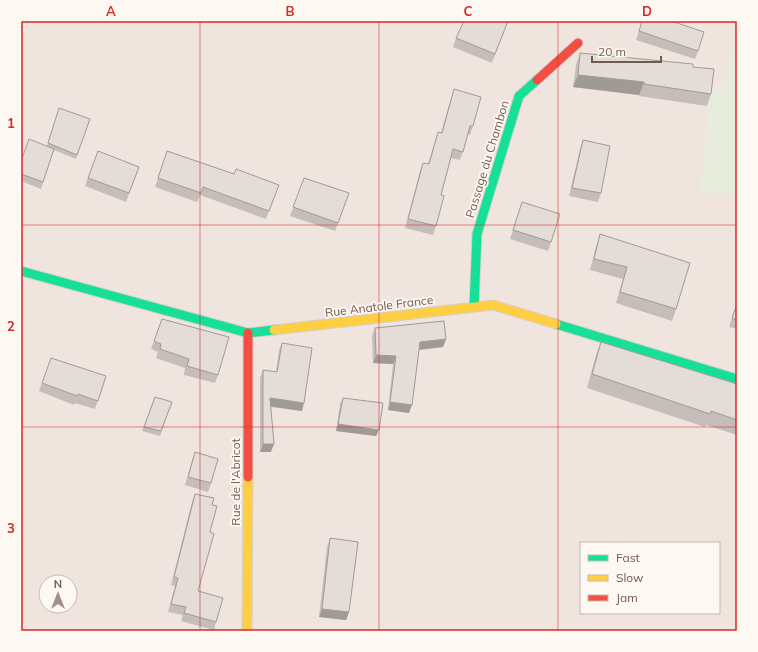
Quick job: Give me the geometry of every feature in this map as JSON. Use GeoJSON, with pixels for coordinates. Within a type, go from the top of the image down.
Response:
{"type":"FeatureCollection","features":[{"type":"Feature","properties":{"kind":"street","name":"Passage du Chambon"},"geometry":{"type":"LineString","coordinates":[[474,307],[477,234],[519,96],[578,43]]}},
{"type":"Feature","properties":{"kind":"street","name":"Rue Anatole France"},"geometry":{"type":"LineString","coordinates":[[21,272],[248,333],[493,305],[737,379]]}},
{"type":"Feature","properties":{"kind":"street","name":"Rue de l'Abricot"},"geometry":{"type":"LineString","coordinates":[[247,631],[248,333]]}},
{"type":"Feature","properties":{"kind":"shaded area"},"geometry":{"type":"Polygon","coordinates":[[[21,21],[737,21],[737,631],[21,631],[21,21]]]}},
{"type":"Feature","properties":{"kind":"green space"},"geometry":{"type":"Polygon","coordinates":[[[737,27],[737,194],[700,194],[710,88],[724,86],[737,27]]]}},
{"type":"Feature","properties":{"kind":"building"},"geometry":{"type":"Polygon","coordinates":[[[464,21],[508,21],[495,54],[456,38],[464,21]]]}},
{"type":"Feature","properties":{"kind":"building"},"geometry":{"type":"Polygon","coordinates":[[[642,21],[671,21],[704,32],[698,51],[639,31],[642,21]]]}},
{"type":"Feature","properties":{"kind":"building"},"geometry":{"type":"Polygon","coordinates":[[[580,53],[693,64],[693,67],[714,69],[711,94],[644,84],[644,82],[578,75],[580,53]]]}},
{"type":"Feature","properties":{"kind":"building"},"geometry":{"type":"Polygon","coordinates":[[[454,89],[481,97],[473,126],[470,126],[463,152],[453,149],[441,195],[444,196],[436,226],[408,219],[423,163],[429,164],[438,132],[442,133],[454,89]]]}},
{"type":"Feature","properties":{"kind":"building"},"geometry":{"type":"Polygon","coordinates":[[[59,108],[90,119],[77,155],[48,143],[59,108]]]}},
{"type":"Feature","properties":{"kind":"building"},"geometry":{"type":"Polygon","coordinates":[[[29,139],[54,149],[43,182],[21,174],[21,161],[29,139]]]}},
{"type":"Feature","properties":{"kind":"building"},"geometry":{"type":"Polygon","coordinates":[[[583,140],[610,146],[601,193],[572,188],[583,140]]]}},
{"type":"Feature","properties":{"kind":"building"},"geometry":{"type":"Polygon","coordinates":[[[98,151],[139,167],[129,193],[88,178],[98,151]]]}},
{"type":"Feature","properties":{"kind":"building"},"geometry":{"type":"Polygon","coordinates":[[[167,151],[234,174],[236,169],[279,185],[269,211],[203,187],[201,193],[158,178],[167,151]]]}},
{"type":"Feature","properties":{"kind":"building"},"geometry":{"type":"Polygon","coordinates":[[[304,178],[349,193],[338,223],[293,207],[304,178]]]}},
{"type":"Feature","properties":{"kind":"building"},"geometry":{"type":"Polygon","coordinates":[[[522,202],[560,214],[551,242],[513,230],[522,202]]]}},
{"type":"Feature","properties":{"kind":"building"},"geometry":{"type":"Polygon","coordinates":[[[600,234],[690,263],[676,309],[620,292],[627,267],[594,259],[600,234]]]}},
{"type":"Feature","properties":{"kind":"building"},"geometry":{"type":"Polygon","coordinates":[[[737,304],[737,320],[732,318],[737,304]]]}},
{"type":"Feature","properties":{"kind":"building"},"geometry":{"type":"Polygon","coordinates":[[[162,319],[229,337],[218,375],[187,366],[189,359],[160,349],[161,344],[154,341],[162,319]]]}},
{"type":"Feature","properties":{"kind":"building"},"geometry":{"type":"Polygon","coordinates":[[[444,321],[446,339],[420,342],[412,405],[390,402],[396,356],[376,355],[375,328],[444,321]]]}},
{"type":"Feature","properties":{"kind":"building"},"geometry":{"type":"Polygon","coordinates":[[[601,342],[737,384],[737,420],[711,411],[710,414],[592,374],[601,342]]]}},
{"type":"Feature","properties":{"kind":"building"},"geometry":{"type":"Polygon","coordinates":[[[282,343],[312,348],[304,403],[270,398],[274,444],[263,444],[263,370],[277,372],[282,343]]]}},
{"type":"Feature","properties":{"kind":"building"},"geometry":{"type":"Polygon","coordinates":[[[51,358],[106,376],[98,401],[78,394],[77,396],[42,383],[51,358]]]}},
{"type":"Feature","properties":{"kind":"building"},"geometry":{"type":"Polygon","coordinates":[[[155,397],[172,402],[161,431],[144,427],[155,397]]]}},
{"type":"Feature","properties":{"kind":"building"},"geometry":{"type":"Polygon","coordinates":[[[343,398],[383,403],[379,430],[338,424],[343,398]]]}},
{"type":"Feature","properties":{"kind":"building"},"geometry":{"type":"Polygon","coordinates":[[[195,452],[218,459],[211,483],[188,477],[195,452]]]}},
{"type":"Feature","properties":{"kind":"building"},"geometry":{"type":"Polygon","coordinates":[[[195,494],[214,498],[212,505],[217,506],[210,532],[214,534],[198,591],[223,598],[216,622],[184,613],[186,607],[171,604],[178,578],[174,577],[195,494]]]}},
{"type":"Feature","properties":{"kind":"building"},"geometry":{"type":"Polygon","coordinates":[[[330,538],[358,542],[349,612],[322,609],[330,538]]]}},
{"type":"Feature","properties":{"kind":"traffic: fast"},"geometry":{"type":"LineString","coordinates":[[474,307],[477,234],[519,96],[537,80]]}},
{"type":"Feature","properties":{"kind":"traffic: fast"},"geometry":{"type":"LineString","coordinates":[[21,271],[248,333],[274,330]]}},
{"type":"Feature","properties":{"kind":"traffic: fast"},"geometry":{"type":"LineString","coordinates":[[556,324],[737,379]]}},
{"type":"Feature","properties":{"kind":"traffic: slow"},"geometry":{"type":"LineString","coordinates":[[274,330],[493,305],[556,324]]}},
{"type":"Feature","properties":{"kind":"traffic: slow"},"geometry":{"type":"LineString","coordinates":[[247,631],[248,477]]}},
{"type":"Feature","properties":{"kind":"traffic: jam"},"geometry":{"type":"LineString","coordinates":[[537,80],[578,43]]}},
{"type":"Feature","properties":{"kind":"traffic: jam"},"geometry":{"type":"LineString","coordinates":[[248,333],[248,477]]}}]}
